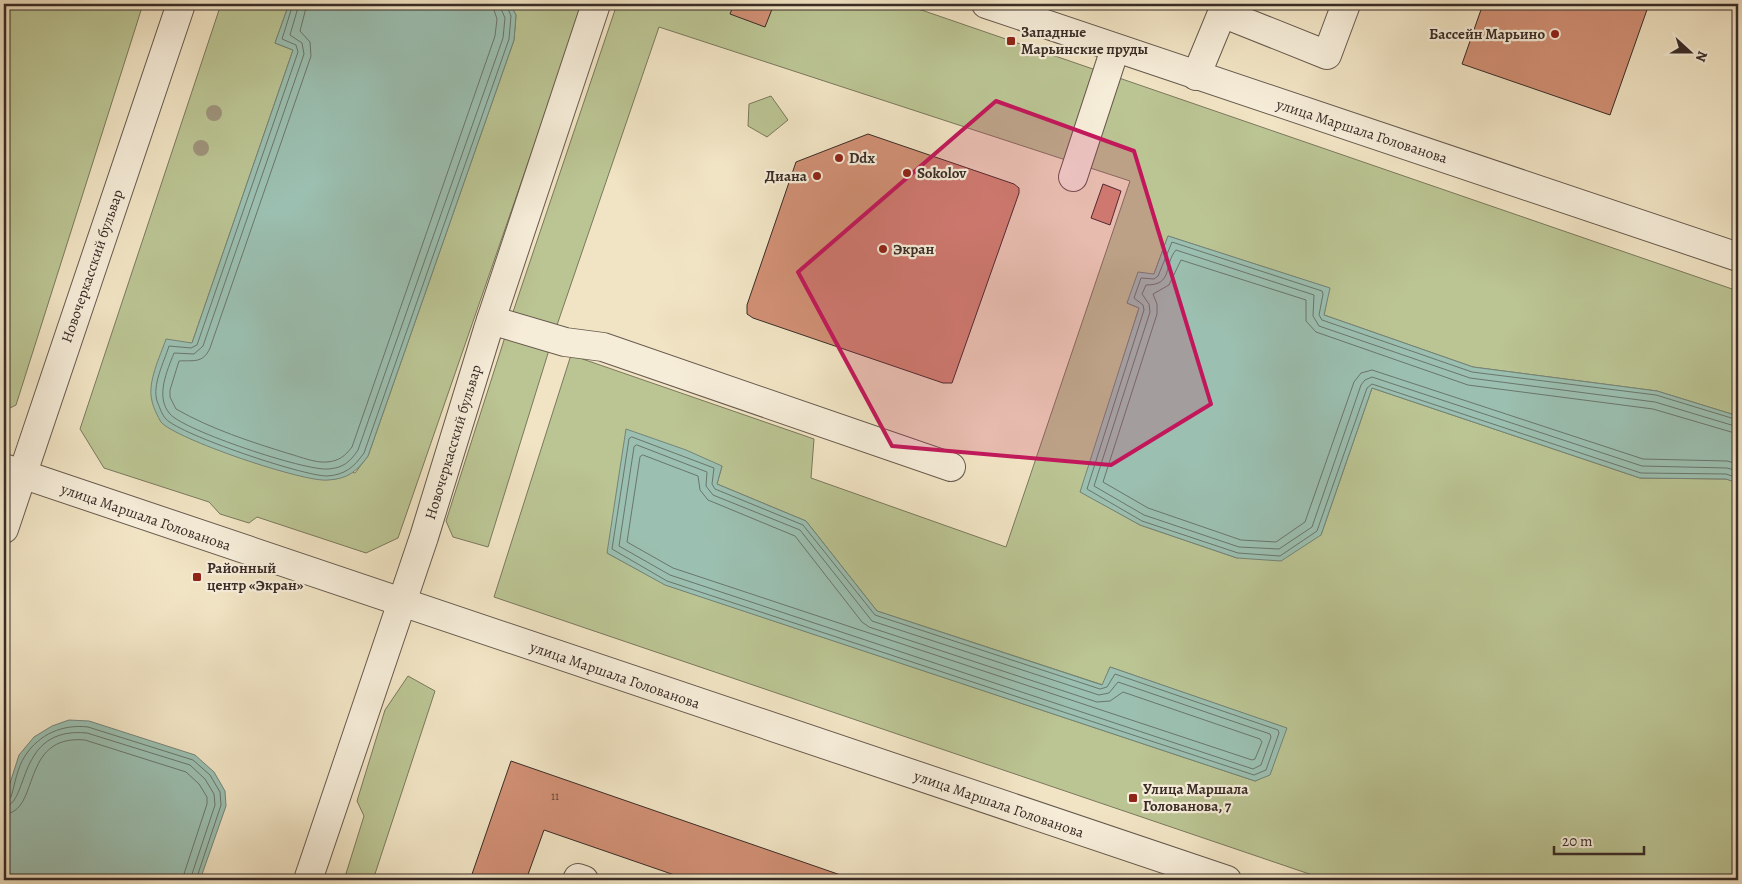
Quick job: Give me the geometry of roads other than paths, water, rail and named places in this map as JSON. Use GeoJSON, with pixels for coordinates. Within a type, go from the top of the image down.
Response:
{"type":"FeatureCollection","features":[{"type":"Feature","properties":{"kind":"street","name":"Новочеркасский бульвар"},"geometry":{"type":"LineString","coordinates":[[4,529],[13,471],[181,4]]}},
{"type":"Feature","properties":{"kind":"street","name":"Новочеркасский бульвар"},"geometry":{"type":"LineString","coordinates":[[308,880],[401,603],[491,320],[596,4]]}},
{"type":"Feature","properties":{"kind":"street","name":"улица Маршала Голованова"},"geometry":{"type":"LineString","coordinates":[[986,4],[1115,49],[1738,257]]}},
{"type":"Feature","properties":{"kind":"street"},"geometry":{"type":"LineString","coordinates":[[1196,76],[1222,8],[1327,56],[1346,4]]}},
{"type":"Feature","properties":{"kind":"street"},"geometry":{"type":"LineString","coordinates":[[1073,176],[1115,49]]}},
{"type":"Feature","properties":{"kind":"street"},"geometry":{"type":"LineString","coordinates":[[491,320],[565,342],[603,348],[951,466]]}},
{"type":"Feature","properties":{"kind":"street","name":"улица Маршала Голованова"},"geometry":{"type":"LineString","coordinates":[[13,471],[1227,880]]}},
{"type":"Feature","properties":{"kind":"street"},"geometry":{"type":"LineString","coordinates":[[577,880],[578,878],[584,880]]}},
{"type":"Feature","properties":{"kind":"water"},"geometry":{"type":"Polygon","coordinates":[[[289,4],[510,4],[516,15],[514,40],[368,456],[360,466],[347,476],[328,480],[294,475],[214,449],[190,439],[161,422],[153,406],[151,394],[155,370],[166,339],[192,343],[293,50],[275,43],[289,4]]]}},
{"type":"Feature","properties":{"kind":"water"},"geometry":{"type":"Polygon","coordinates":[[[1168,236],[1330,288],[1324,315],[1473,367],[1657,391],[1738,416],[1738,483],[1726,479],[1640,478],[1372,388],[1321,535],[1281,561],[1237,558],[1140,525],[1080,492],[1139,308],[1127,303],[1138,272],[1154,274],[1168,236]]]}},
{"type":"Feature","properties":{"kind":"water"},"geometry":{"type":"Polygon","coordinates":[[[626,429],[686,450],[722,466],[717,484],[806,521],[877,611],[1102,685],[1110,667],[1287,728],[1270,775],[1255,781],[665,585],[607,553],[626,429]]]}},
{"type":"Feature","properties":{"kind":"water"},"geometry":{"type":"Polygon","coordinates":[[[69,720],[89,721],[195,755],[214,772],[225,791],[226,806],[200,880],[4,880],[4,802],[19,755],[34,737],[52,726],[69,720]]]}},
{"type":"Feature","properties":{"kind":"place","name":"Бассейн Марьино"},"geometry":{"type":"Point","coordinates":[1555,34]}},
{"type":"Feature","properties":{"kind":"place","name":"Западные Марьинские пруды"},"geometry":{"type":"Point","coordinates":[1011,41]}},
{"type":"Feature","properties":{"kind":"place","name":"Ddx"},"geometry":{"type":"Point","coordinates":[839,158]}},
{"type":"Feature","properties":{"kind":"place","name":"Sokolov"},"geometry":{"type":"Point","coordinates":[907,173]}},
{"type":"Feature","properties":{"kind":"place","name":"Диана"},"geometry":{"type":"Point","coordinates":[817,176]}},
{"type":"Feature","properties":{"kind":"place","name":"Экран"},"geometry":{"type":"Point","coordinates":[883,249]}},
{"type":"Feature","properties":{"kind":"place","name":"Районный центр «Экран»"},"geometry":{"type":"Point","coordinates":[197,577]}},
{"type":"Feature","properties":{"kind":"place","name":"Улица Маршала Голованова, 7"},"geometry":{"type":"Point","coordinates":[1133,798]}}]}
